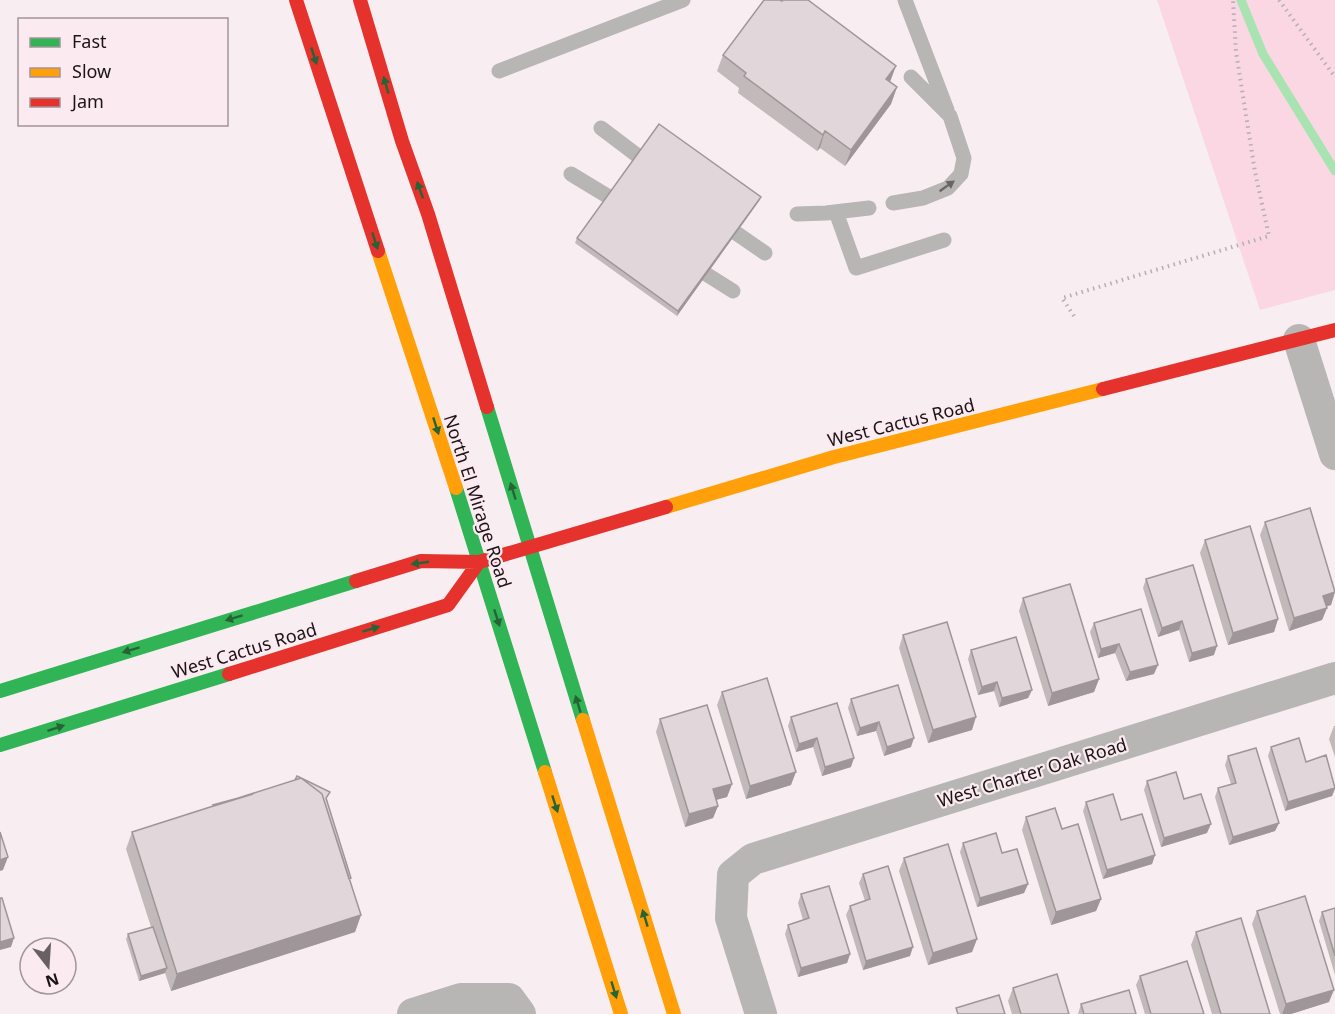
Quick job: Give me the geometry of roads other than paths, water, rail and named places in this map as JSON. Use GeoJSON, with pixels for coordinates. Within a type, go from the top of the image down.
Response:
{"type":"FeatureCollection","features":[{"type":"Feature","properties":{"kind":"main road","name":"North El Mirage Road"},"geometry":{"type":"LineString","coordinates":[[296,0],[455,486],[621,1014]]}},
{"type":"Feature","properties":{"kind":"main road","name":"North El Mirage Road"},"geometry":{"type":"LineString","coordinates":[[360,0],[674,1014]]}},
{"type":"Feature","properties":{"kind":"main road","name":"West Cactus Road"},"geometry":{"type":"LineString","coordinates":[[0,691],[421,561],[479,562],[834,457],[1335,330]]}},
{"type":"Feature","properties":{"kind":"main road","name":"West Cactus Road"},"geometry":{"type":"LineString","coordinates":[[0,745],[448,605],[479,562]]}},
{"type":"Feature","properties":{"kind":"street"},"geometry":{"type":"LineString","coordinates":[[1299,340],[1335,454]]}},
{"type":"Feature","properties":{"kind":"street","name":"West Charter Oak Road"},"geometry":{"type":"LineString","coordinates":[[761,1014],[731,918],[734,875],[753,859],[1335,678]]}},
{"type":"Feature","properties":{"kind":"street"},"geometry":{"type":"LineString","coordinates":[[413,1014],[461,999],[514,1006]]}},
{"type":"Feature","properties":{"kind":"lane"},"geometry":{"type":"LineString","coordinates":[[499,70],[683,0]]}},
{"type":"Feature","properties":{"kind":"lane"},"geometry":{"type":"LineString","coordinates":[[892,203],[922,198],[948,188],[961,174],[964,158],[906,0]]}},
{"type":"Feature","properties":{"kind":"lane"},"geometry":{"type":"LineString","coordinates":[[911,77],[950,116]]}},
{"type":"Feature","properties":{"kind":"lane"},"geometry":{"type":"LineString","coordinates":[[601,129],[638,156]]}},
{"type":"Feature","properties":{"kind":"lane"},"geometry":{"type":"LineString","coordinates":[[571,174],[609,197]]}},
{"type":"Feature","properties":{"kind":"lane"},"geometry":{"type":"LineString","coordinates":[[796,214],[869,208]]}},
{"type":"Feature","properties":{"kind":"lane"},"geometry":{"type":"LineString","coordinates":[[836,212],[856,268],[944,240]]}},
{"type":"Feature","properties":{"kind":"lane"},"geometry":{"type":"LineString","coordinates":[[736,233],[765,253]]}},
{"type":"Feature","properties":{"kind":"lane"},"geometry":{"type":"LineString","coordinates":[[706,274],[733,291]]}},
{"type":"Feature","properties":{"kind":"waterway"},"geometry":{"type":"LineString","coordinates":[[1241,0],[1263,54],[1335,171]]}}]}
